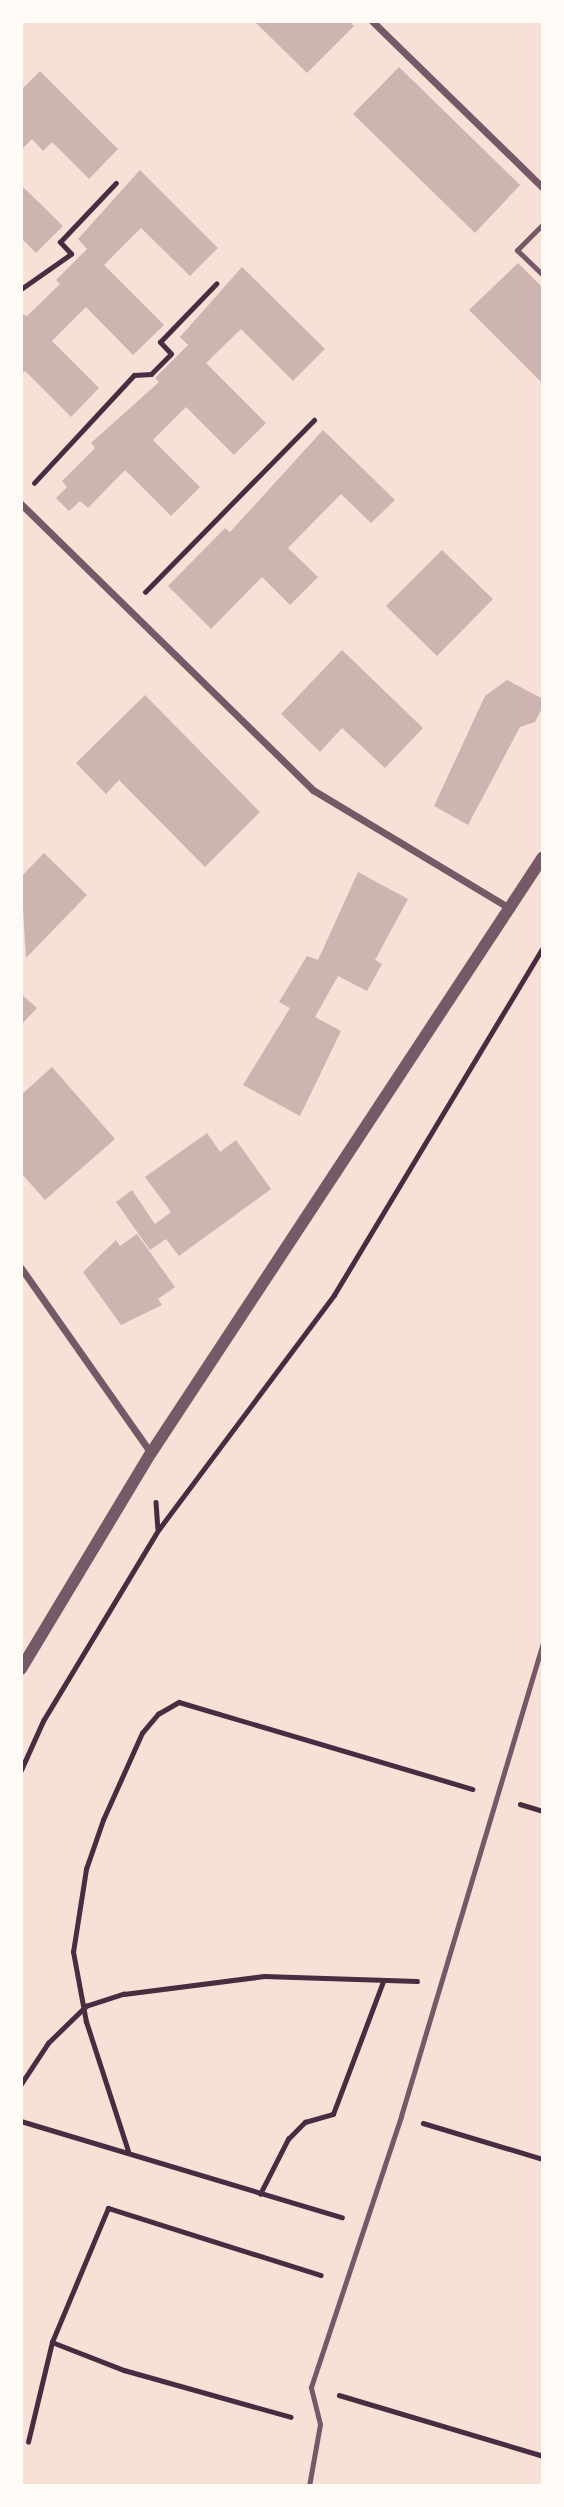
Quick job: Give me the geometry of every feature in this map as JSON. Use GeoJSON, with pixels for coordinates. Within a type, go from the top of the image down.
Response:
{"type":"FeatureCollection","features":[{"type":"Feature","properties":{"kind":"street"},"geometry":{"type":"LineString","coordinates":[[372,21],[543,188]]}},
{"type":"Feature","properties":{"kind":"street"},"geometry":{"type":"LineString","coordinates":[[21,504],[313,790],[511,909]]}},
{"type":"Feature","properties":{"kind":"street"},"geometry":{"type":"LineString","coordinates":[[21,1669],[151,1452],[543,857]]}},
{"type":"Feature","properties":{"kind":"street"},"geometry":{"type":"LineString","coordinates":[[21,1268],[151,1452]]}},
{"type":"Feature","properties":{"kind":"lane"},"geometry":{"type":"LineString","coordinates":[[543,224],[517,250],[543,275]]}},
{"type":"Feature","properties":{"kind":"lane"},"geometry":{"type":"LineString","coordinates":[[309,2486],[320,2424],[311,2387],[401,2116],[437,1980],[543,1643]]}},
{"type":"Feature","properties":{"kind":"path"},"geometry":{"type":"LineString","coordinates":[[21,289],[71,254],[60,242],[116,183]]}},
{"type":"Feature","properties":{"kind":"path"},"geometry":{"type":"LineString","coordinates":[[30,487],[134,375],[150,374],[171,354],[160,342],[216,284]]}},
{"type":"Feature","properties":{"kind":"path"},"geometry":{"type":"LineString","coordinates":[[128,610],[314,421]]}},
{"type":"Feature","properties":{"kind":"path"},"geometry":{"type":"LineString","coordinates":[[21,1770],[43,1721],[159,1529],[334,1295],[543,947]]}},
{"type":"Feature","properties":{"kind":"path"},"geometry":{"type":"LineString","coordinates":[[128,2151],[72,1952],[86,1870],[142,1733],[179,1702],[494,1796]]}},
{"type":"Feature","properties":{"kind":"path"},"geometry":{"type":"LineString","coordinates":[[21,2084],[48,2043],[86,2006],[124,1994],[264,1976],[383,1981],[437,1980]]}},
{"type":"Feature","properties":{"kind":"path"},"geometry":{"type":"LineString","coordinates":[[260,2194],[288,2139],[305,2122],[333,2115],[383,1981]]}},
{"type":"Feature","properties":{"kind":"path"},"geometry":{"type":"LineString","coordinates":[[401,2116],[543,2159]]}},
{"type":"Feature","properties":{"kind":"path"},"geometry":{"type":"LineString","coordinates":[[21,2121],[128,2151],[260,2194],[366,2223]]}},
{"type":"Feature","properties":{"kind":"path"},"geometry":{"type":"LineString","coordinates":[[28,2442],[52,2342],[108,2207],[345,2284]]}},
{"type":"Feature","properties":{"kind":"path"},"geometry":{"type":"LineString","coordinates":[[52,2342],[124,2370],[320,2424]]}},
{"type":"Feature","properties":{"kind":"path"},"geometry":{"type":"LineString","coordinates":[[311,2387],[543,2456]]}},
{"type":"Feature","properties":{"kind":"building"},"geometry":{"type":"Polygon","coordinates":[[[254,21],[349,21],[354,26],[307,73],[254,21]]]}},
{"type":"Feature","properties":{"kind":"building"},"geometry":{"type":"Polygon","coordinates":[[[399,67],[520,185],[475,233],[353,114],[399,67]]]}},
{"type":"Feature","properties":{"kind":"building"},"geometry":{"type":"Polygon","coordinates":[[[40,71],[118,149],[89,179],[52,142],[43,151],[32,139],[21,150],[21,90],[40,71]]]}},
{"type":"Feature","properties":{"kind":"building"},"geometry":{"type":"Polygon","coordinates":[[[140,170],[218,248],[190,276],[141,228],[104,265],[164,325],[133,355],[86,307],[52,341],[99,388],[71,417],[25,371],[21,375],[21,313],[27,316],[60,284],[56,280],[87,249],[78,239],[140,170]]]}},
{"type":"Feature","properties":{"kind":"building"},"geometry":{"type":"Polygon","coordinates":[[[21,185],[63,226],[36,253],[21,238],[21,185]]]}},
{"type":"Feature","properties":{"kind":"building"},"geometry":{"type":"Polygon","coordinates":[[[518,263],[543,288],[543,384],[469,310],[518,263]]]}},
{"type":"Feature","properties":{"kind":"building"},"geometry":{"type":"Polygon","coordinates":[[[242,267],[325,349],[293,381],[241,329],[206,363],[266,423],[234,455],[186,407],[153,440],[200,487],[171,516],[125,470],[88,508],[80,501],[69,511],[56,498],[67,487],[62,481],[95,448],[91,443],[159,382],[155,378],[188,345],[180,337],[242,267]]]}},
{"type":"Feature","properties":{"kind":"building"},"geometry":{"type":"Polygon","coordinates":[[[323,430],[395,500],[371,523],[341,494],[288,548],[318,577],[290,605],[262,577],[211,629],[168,586],[225,528],[230,532],[323,430]]]}},
{"type":"Feature","properties":{"kind":"building"},"geometry":{"type":"Polygon","coordinates":[[[442,550],[493,599],[437,656],[386,606],[442,550]]]}},
{"type":"Feature","properties":{"kind":"building"},"geometry":{"type":"Polygon","coordinates":[[[342,650],[423,728],[385,768],[342,728],[320,752],[281,714],[342,650]]]}},
{"type":"Feature","properties":{"kind":"building"},"geometry":{"type":"Polygon","coordinates":[[[507,680],[543,699],[543,706],[535,722],[520,727],[468,825],[434,806],[485,696],[507,680]]]}},
{"type":"Feature","properties":{"kind":"building"},"geometry":{"type":"Polygon","coordinates":[[[145,695],[260,812],[205,867],[119,780],[106,794],[76,763],[145,695]]]}},
{"type":"Feature","properties":{"kind":"building"},"geometry":{"type":"Polygon","coordinates":[[[44,853],[87,895],[26,958],[21,877],[44,853]]]}},
{"type":"Feature","properties":{"kind":"building"},"geometry":{"type":"Polygon","coordinates":[[[358,872],[408,899],[375,960],[382,964],[367,991],[338,976],[315,1017],[341,1031],[300,1116],[243,1085],[290,1008],[279,1002],[307,956],[318,960],[358,872]]]}},
{"type":"Feature","properties":{"kind":"building"},"geometry":{"type":"Polygon","coordinates":[[[21,994],[37,1008],[21,1025],[21,994]]]}},
{"type":"Feature","properties":{"kind":"building"},"geometry":{"type":"Polygon","coordinates":[[[52,1067],[115,1139],[45,1200],[21,1173],[21,1095],[52,1067]]]}},
{"type":"Feature","properties":{"kind":"building"},"geometry":{"type":"Polygon","coordinates":[[[207,1133],[220,1152],[236,1140],[271,1189],[179,1256],[166,1239],[150,1250],[116,1202],[132,1190],[155,1224],[171,1212],[145,1177],[207,1133]]]}},
{"type":"Feature","properties":{"kind":"building"},"geometry":{"type":"Polygon","coordinates":[[[137,1234],[175,1287],[158,1299],[162,1305],[121,1325],[83,1272],[116,1240],[120,1246],[137,1234]]]}}]}
